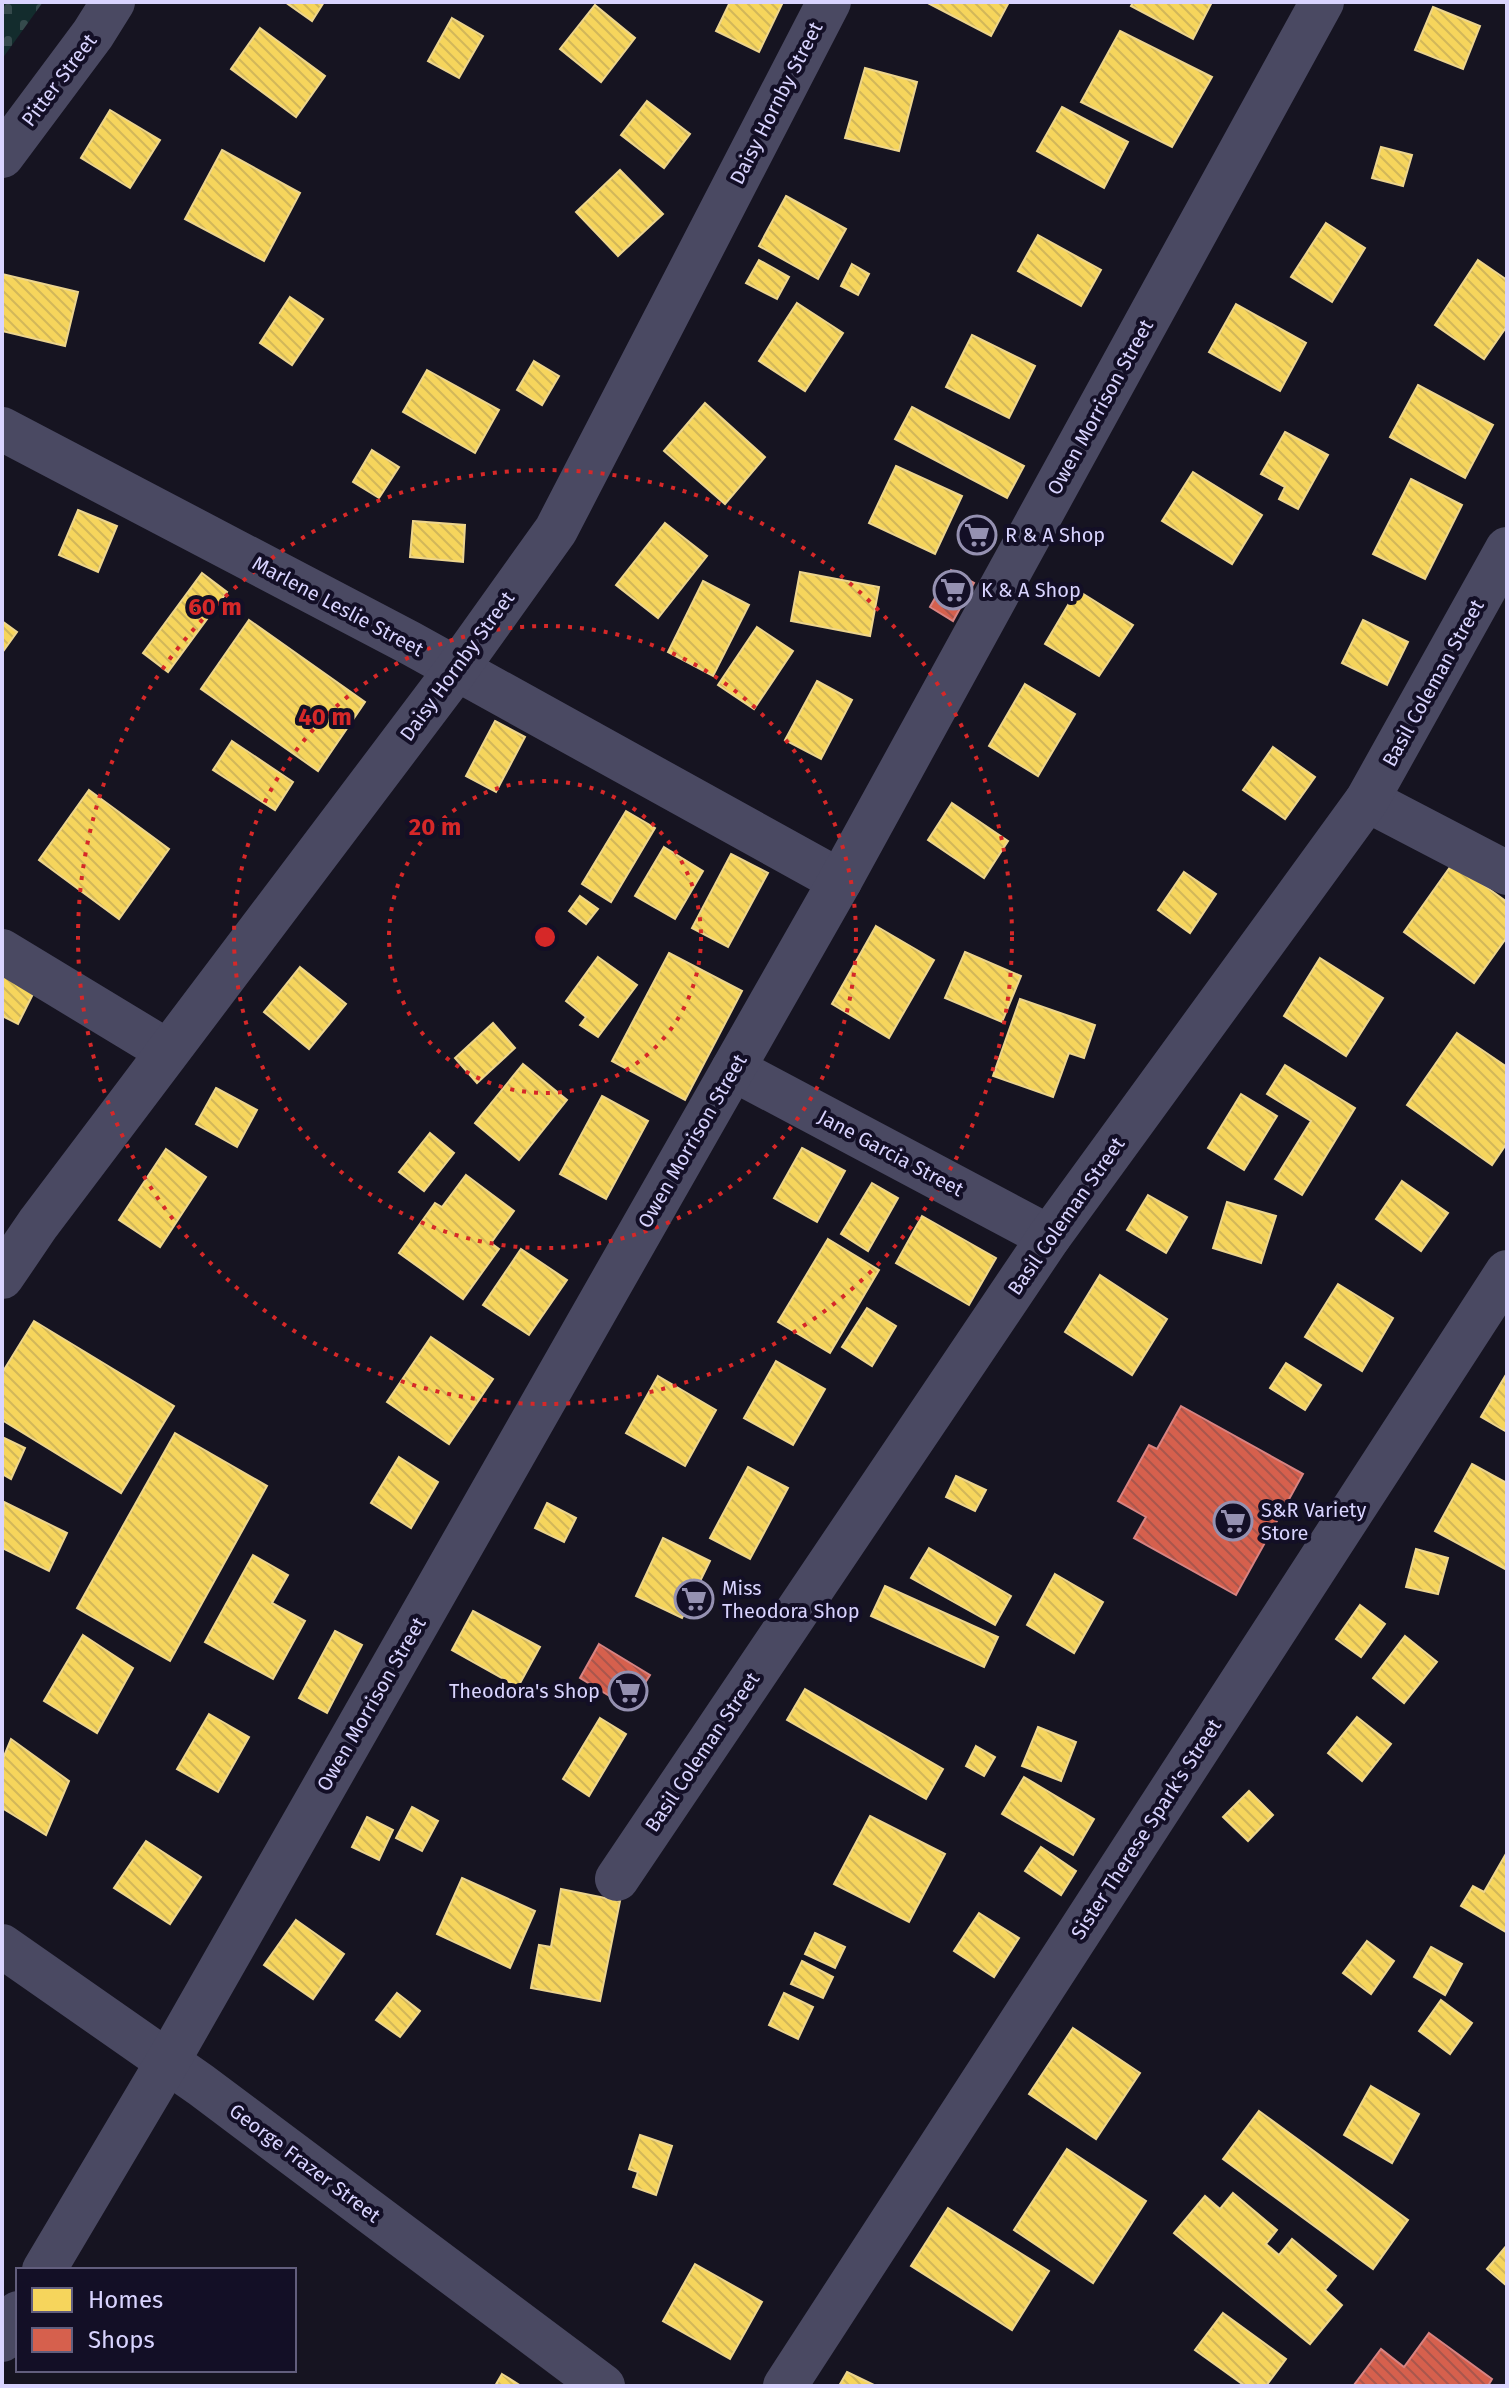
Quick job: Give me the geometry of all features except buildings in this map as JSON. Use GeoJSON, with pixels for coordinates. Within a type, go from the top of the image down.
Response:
{"type":"FeatureCollection","features":[{"type":"Feature","properties":{"kind":"street","name":"Pitter Street"},"geometry":{"type":"LineString","coordinates":[[2,156],[93,34],[113,2]]}},
{"type":"Feature","properties":{"kind":"street","name":"Daisy Hornby Street"},"geometry":{"type":"LineString","coordinates":[[2,1277],[167,1051],[456,670],[556,530],[829,2]]}},
{"type":"Feature","properties":{"kind":"street","name":"Owen Morrison Street"},"geometry":{"type":"LineString","coordinates":[[45,2268],[168,2061],[840,881],[1322,2]]}},
{"type":"Feature","properties":{"kind":"street","name":"Marlene Leslie Street"},"geometry":{"type":"LineString","coordinates":[[2,429],[410,643],[840,881]]}},
{"type":"Feature","properties":{"kind":"street","name":"Basil Coleman Street"},"geometry":{"type":"LineString","coordinates":[[617,1879],[1049,1237],[1367,800],[1507,549]]}},
{"type":"Feature","properties":{"kind":"street"},"geometry":{"type":"LineString","coordinates":[[1367,800],[1507,873]]}},
{"type":"Feature","properties":{"kind":"street"},"geometry":{"type":"LineString","coordinates":[[2,951],[167,1051]]}},
{"type":"Feature","properties":{"kind":"street","name":"Jane Garcia Street"},"geometry":{"type":"LineString","coordinates":[[733,1069],[1049,1237]]}},
{"type":"Feature","properties":{"kind":"street","name":"Sister Therese Spark's Street"},"geometry":{"type":"LineString","coordinates":[[785,2386],[1507,1272]]}},
{"type":"Feature","properties":{"kind":"street","name":"George Frazer Street"},"geometry":{"type":"LineString","coordinates":[[2,1946],[168,2061],[603,2386]]}},
{"type":"Feature","properties":{"kind":"street"},"geometry":{"type":"LineString","coordinates":[[2,2340],[16,2316]]}},
{"type":"Feature","properties":{"kind":"green space"},"geometry":{"type":"Polygon","coordinates":[[[2,2],[43,2],[2,59],[2,2]]]}},
{"type":"Feature","properties":{"kind":"place","name":"R & A Shop"},"geometry":{"type":"Point","coordinates":[977,535]}},
{"type":"Feature","properties":{"kind":"place","name":"K & A Shop"},"geometry":{"type":"Point","coordinates":[953,590]}},
{"type":"Feature","properties":{"kind":"place","name":"S&R Variety Store"},"geometry":{"type":"Point","coordinates":[1233,1521]}},
{"type":"Feature","properties":{"kind":"place","name":"Miss Theodora Shop"},"geometry":{"type":"Point","coordinates":[694,1599]}},
{"type":"Feature","properties":{"kind":"place","name":"Theodora's Shop"},"geometry":{"type":"Point","coordinates":[628,1691]}}]}
